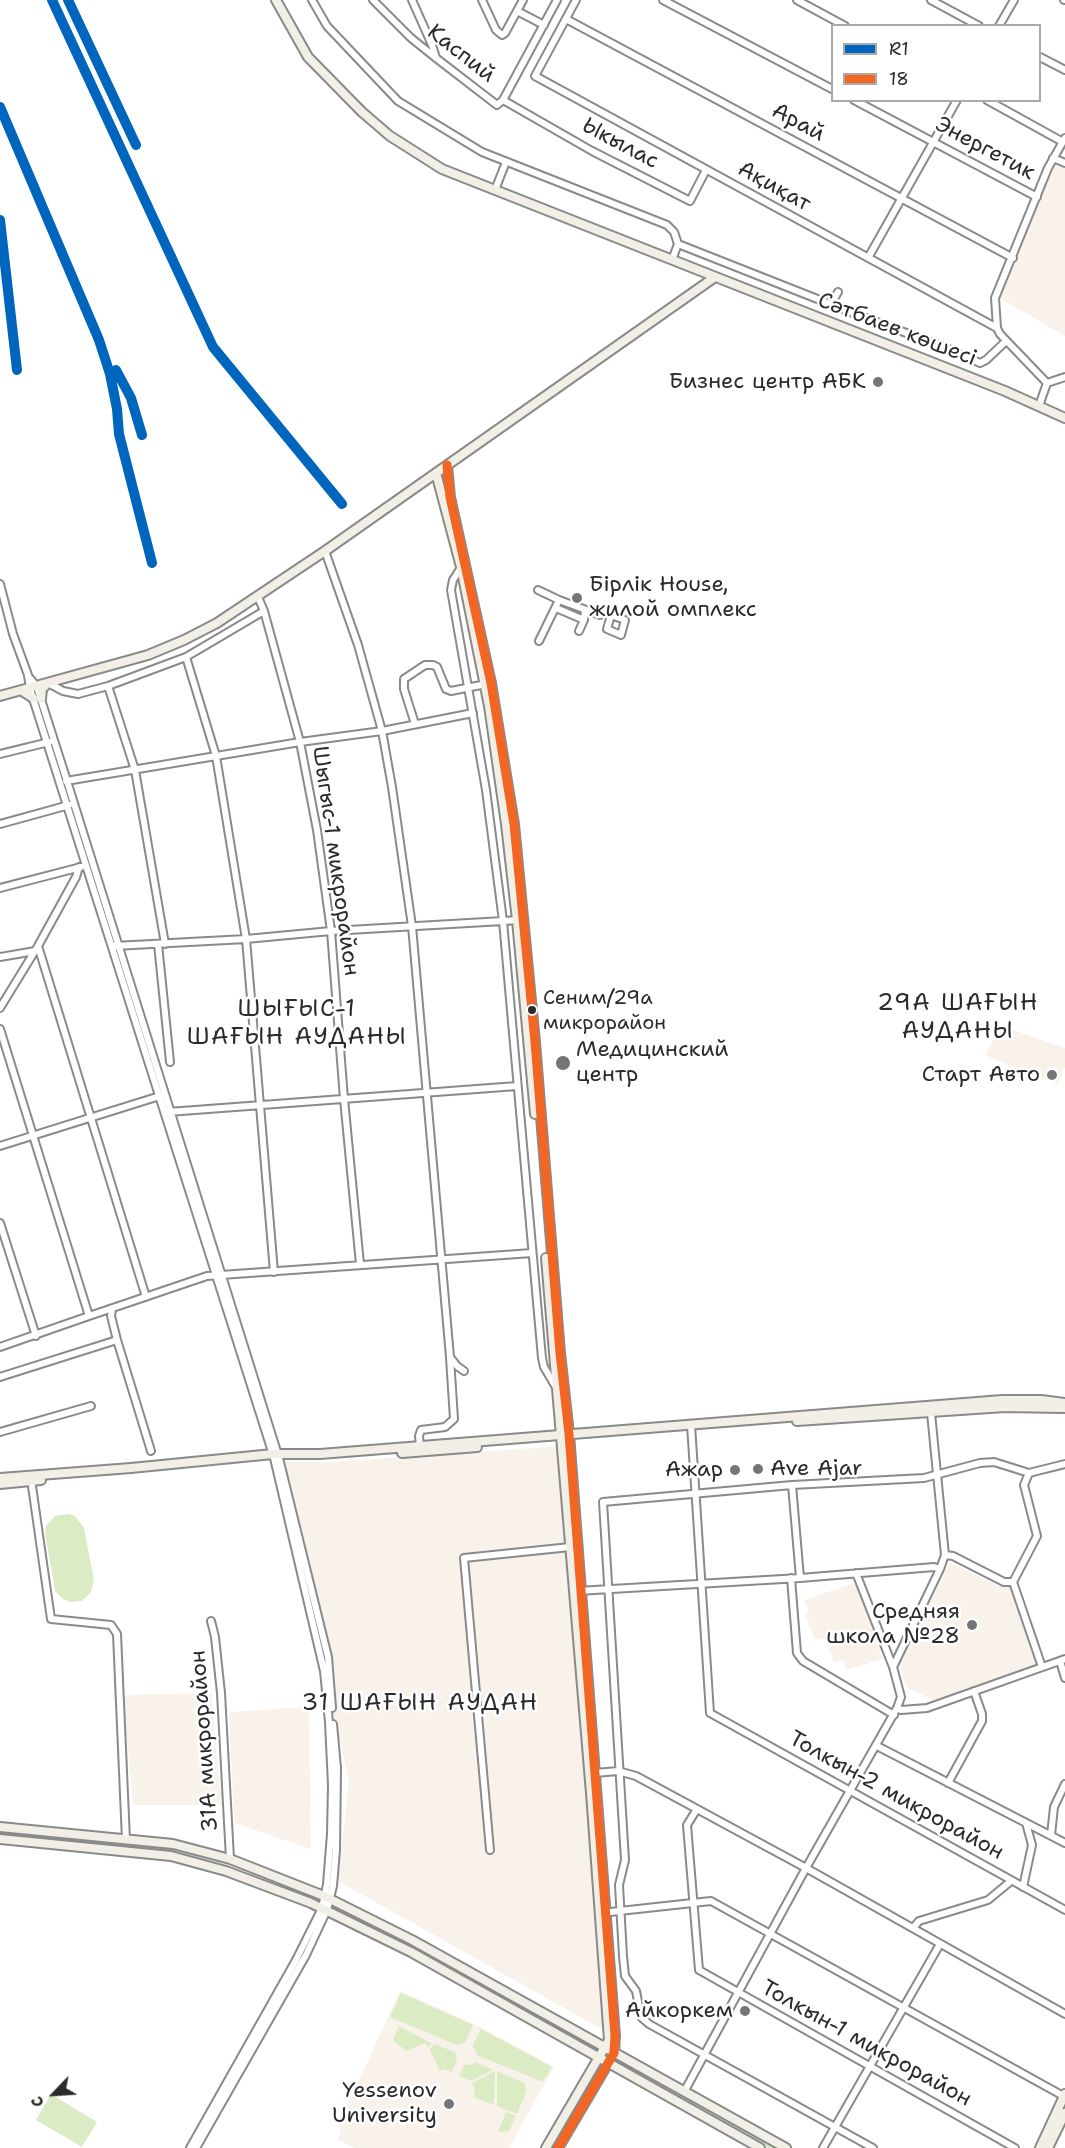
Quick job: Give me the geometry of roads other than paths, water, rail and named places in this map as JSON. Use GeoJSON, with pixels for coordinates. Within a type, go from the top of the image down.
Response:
{"type":"FeatureCollection","features":[{"type":"Feature","properties":{"kind":"main road","name":"Сәтбаев көшесі"},"geometry":{"type":"LineString","coordinates":[[276,0],[308,57],[362,112],[390,136],[442,169],[1005,391],[1065,418]]}},
{"type":"Feature","properties":{"kind":"main road"},"geometry":{"type":"LineString","coordinates":[[0,696],[148,655],[184,640],[258,597],[715,277]]}},
{"type":"Feature","properties":{"kind":"main road"},"geometry":{"type":"LineString","coordinates":[[447,465],[450,497],[512,812],[614,2053],[558,2148]]}},
{"type":"Feature","properties":{"kind":"main road"},"geometry":{"type":"LineString","coordinates":[[436,474],[463,563]]}},
{"type":"Feature","properties":{"kind":"main road"},"geometry":{"type":"LineString","coordinates":[[30,689],[37,698],[48,684]]}},
{"type":"Feature","properties":{"kind":"main road"},"geometry":{"type":"LineString","coordinates":[[276,1456],[336,1457],[930,1409],[1065,1406]]}},
{"type":"Feature","properties":{"kind":"main road"},"geometry":{"type":"LineString","coordinates":[[0,1484],[31,1479],[276,1456],[565,1437]]}},
{"type":"Feature","properties":{"kind":"main road"},"geometry":{"type":"LineString","coordinates":[[0,1478],[31,1479]]}},
{"type":"Feature","properties":{"kind":"main road"},"geometry":{"type":"LineString","coordinates":[[546,2148],[609,2040],[595,1773],[586,1700]]}},
{"type":"Feature","properties":{"kind":"main road"},"geometry":{"type":"LineString","coordinates":[[0,1827],[173,1844],[230,1859],[327,1897],[412,1940],[786,2148]]}},
{"type":"Feature","properties":{"kind":"main road"},"geometry":{"type":"LineString","coordinates":[[0,1839],[171,1856],[226,1871],[324,1909],[411,1952],[760,2148]]}},
{"type":"Feature","properties":{"kind":"main road"},"geometry":{"type":"LineString","coordinates":[[226,1871],[230,1859]]}},
{"type":"Feature","properties":{"kind":"main road"},"geometry":{"type":"LineString","coordinates":[[647,2084],[653,2074]]}},
{"type":"Feature","properties":{"kind":"main road"},"geometry":{"type":"LineString","coordinates":[[1040,2148],[1065,2096]]}},
{"type":"Feature","properties":{"kind":"main road"},"geometry":{"type":"LineString","coordinates":[[1048,2148],[1065,2113]]}},
{"type":"Feature","properties":{"kind":"street"},"geometry":{"type":"LineString","coordinates":[[312,0],[327,26],[398,101],[482,152],[667,225],[674,232],[678,244],[672,260]]}},
{"type":"Feature","properties":{"kind":"street","name":"Каспий"},"geometry":{"type":"LineString","coordinates":[[374,0],[411,38],[436,58],[497,105],[503,100]]}},
{"type":"Feature","properties":{"kind":"street"},"geometry":{"type":"LineString","coordinates":[[412,0],[436,58]]}},
{"type":"Feature","properties":{"kind":"street"},"geometry":{"type":"LineString","coordinates":[[482,0],[499,34],[505,33],[523,0]]}},
{"type":"Feature","properties":{"kind":"street"},"geometry":{"type":"LineString","coordinates":[[503,100],[557,0]]}},
{"type":"Feature","properties":{"kind":"street"},"geometry":{"type":"LineString","coordinates":[[566,19],[576,0]]}},
{"type":"Feature","properties":{"kind":"street"},"geometry":{"type":"LineString","coordinates":[[663,0],[831,88]]}},
{"type":"Feature","properties":{"kind":"street"},"geometry":{"type":"LineString","coordinates":[[797,0],[841,24]]}},
{"type":"Feature","properties":{"kind":"street"},"geometry":{"type":"LineString","coordinates":[[931,0],[975,24]]}},
{"type":"Feature","properties":{"kind":"street"},"geometry":{"type":"LineString","coordinates":[[1000,24],[1014,0]]}},
{"type":"Feature","properties":{"kind":"street"},"geometry":{"type":"LineString","coordinates":[[518,10],[544,25]]}},
{"type":"Feature","properties":{"kind":"street","name":"Ақиқат"},"geometry":{"type":"LineString","coordinates":[[566,19],[535,76],[997,328]]}},
{"type":"Feature","properties":{"kind":"street","name":"Арай"},"geometry":{"type":"LineString","coordinates":[[566,19],[1013,258]]}},
{"type":"Feature","properties":{"kind":"street"},"geometry":{"type":"LineString","coordinates":[[1041,58],[1065,70]]}},
{"type":"Feature","properties":{"kind":"street","name":"Ыкылас"},"geometry":{"type":"LineString","coordinates":[[503,100],[592,151],[690,201],[706,170]]}},
{"type":"Feature","properties":{"kind":"street","name":"Энергетик"},"geometry":{"type":"LineString","coordinates":[[858,102],[1037,197]]}},
{"type":"Feature","properties":{"kind":"street"},"geometry":{"type":"LineString","coordinates":[[868,258],[956,102]]}},
{"type":"Feature","properties":{"kind":"street"},"geometry":{"type":"LineString","coordinates":[[991,102],[1064,140],[1053,158],[995,298],[997,328],[1006,341],[1047,383]]}},
{"type":"Feature","properties":{"kind":"street"},"geometry":{"type":"LineString","coordinates":[[1053,158],[1065,163]]}},
{"type":"Feature","properties":{"kind":"street"},"geometry":{"type":"LineString","coordinates":[[495,190],[506,162]]}},
{"type":"Feature","properties":{"kind":"street"},"geometry":{"type":"LineString","coordinates":[[678,244],[945,347],[980,363],[987,360],[1006,341]]}},
{"type":"Feature","properties":{"kind":"street"},"geometry":{"type":"LineString","coordinates":[[831,304],[838,292]]}},
{"type":"Feature","properties":{"kind":"street"},"geometry":{"type":"LineString","coordinates":[[1047,383],[1065,377]]}},
{"type":"Feature","properties":{"kind":"street"},"geometry":{"type":"LineString","coordinates":[[1039,406],[1047,383]]}},
{"type":"Feature","properties":{"kind":"street"},"geometry":{"type":"LineString","coordinates":[[325,551],[358,645],[382,731],[412,926],[454,1419],[445,1427],[421,1430],[420,1446]]}},
{"type":"Feature","properties":{"kind":"street"},"geometry":{"type":"LineString","coordinates":[[463,563],[453,580],[451,590],[486,790],[503,921],[542,1358],[544,1367],[560,1392]]}},
{"type":"Feature","properties":{"kind":"street"},"geometry":{"type":"LineString","coordinates":[[0,584],[28,675],[30,689],[37,698],[64,782],[86,866],[115,946],[276,1456],[328,1657],[337,1768],[336,1850],[324,1909],[306,1954],[196,2148]]}},
{"type":"Feature","properties":{"kind":"street"},"geometry":{"type":"LineString","coordinates":[[538,590],[600,615]]}},
{"type":"Feature","properties":{"kind":"street","name":"Шыгыс-1 микрорайон"},"geometry":{"type":"LineString","coordinates":[[258,597],[264,611],[300,742],[317,830],[331,931],[360,1264]]}},
{"type":"Feature","properties":{"kind":"street"},"geometry":{"type":"LineString","coordinates":[[539,641],[559,600]]}},
{"type":"Feature","properties":{"kind":"street"},"geometry":{"type":"LineString","coordinates":[[556,608],[584,621]]}},
{"type":"Feature","properties":{"kind":"street"},"geometry":{"type":"LineString","coordinates":[[579,631],[584,621],[585,610]]}},
{"type":"Feature","properties":{"kind":"street"},"geometry":{"type":"LineString","coordinates":[[48,684],[63,691],[78,694],[108,686],[186,657],[264,611]]}},
{"type":"Feature","properties":{"kind":"street"},"geometry":{"type":"LineString","coordinates":[[186,657],[216,756],[246,939],[274,1272]]}},
{"type":"Feature","properties":{"kind":"street"},"geometry":{"type":"LineString","coordinates":[[415,724],[404,689],[404,679],[425,665],[436,667],[446,689],[451,691],[488,684]]}},
{"type":"Feature","properties":{"kind":"street"},"geometry":{"type":"LineString","coordinates":[[108,686],[135,770],[162,944],[170,1062]]}},
{"type":"Feature","properties":{"kind":"street"},"geometry":{"type":"LineString","coordinates":[[64,782],[300,742],[382,731],[473,713]]}},
{"type":"Feature","properties":{"kind":"street"},"geometry":{"type":"LineString","coordinates":[[0,754],[51,741]]}},
{"type":"Feature","properties":{"kind":"street"},"geometry":{"type":"LineString","coordinates":[[0,824],[71,805]]}},
{"type":"Feature","properties":{"kind":"street"},"geometry":{"type":"LineString","coordinates":[[0,888],[86,866]]}},
{"type":"Feature","properties":{"kind":"street"},"geometry":{"type":"LineString","coordinates":[[0,1008],[37,948],[76,876],[86,866]]}},
{"type":"Feature","properties":{"kind":"street"},"geometry":{"type":"LineString","coordinates":[[115,946],[520,920]]}},
{"type":"Feature","properties":{"kind":"street"},"geometry":{"type":"LineString","coordinates":[[0,957],[37,948]]}},
{"type":"Feature","properties":{"kind":"street"},"geometry":{"type":"LineString","coordinates":[[37,948],[92,1116],[146,1297]]}},
{"type":"Feature","properties":{"kind":"street"},"geometry":{"type":"LineString","coordinates":[[0,1029],[89,1316]]}},
{"type":"Feature","properties":{"kind":"street"},"geometry":{"type":"LineString","coordinates":[[167,1112],[517,1086]]}},
{"type":"Feature","properties":{"kind":"street"},"geometry":{"type":"LineString","coordinates":[[0,1146],[162,1095]]}},
{"type":"Feature","properties":{"kind":"street"},"geometry":{"type":"LineString","coordinates":[[0,1223],[36,1336]]}},
{"type":"Feature","properties":{"kind":"street"},"geometry":{"type":"LineString","coordinates":[[0,1347],[207,1276],[532,1253]]}},
{"type":"Feature","properties":{"kind":"street"},"geometry":{"type":"LineString","coordinates":[[112,1309],[111,1316],[117,1340],[152,1451]]}},
{"type":"Feature","properties":{"kind":"street"},"geometry":{"type":"LineString","coordinates":[[0,1377],[117,1340]]}},
{"type":"Feature","properties":{"kind":"street"},"geometry":{"type":"LineString","coordinates":[[450,1357],[464,1371]]}},
{"type":"Feature","properties":{"kind":"street"},"geometry":{"type":"LineString","coordinates":[[0,1432],[91,1406]]}},
{"type":"Feature","properties":{"kind":"street"},"geometry":{"type":"LineString","coordinates":[[893,1667],[945,1555],[930,1409]]}},
{"type":"Feature","properties":{"kind":"street"},"geometry":{"type":"LineString","coordinates":[[691,1427],[702,1584]]}},
{"type":"Feature","properties":{"kind":"street"},"geometry":{"type":"LineString","coordinates":[[873,2148],[649,2024],[641,2017],[636,1991],[625,1976],[620,1878],[625,1860],[603,1502],[792,1485],[924,1478],[980,1463],[994,1462],[1029,1473],[1065,1464]]}},
{"type":"Feature","properties":{"kind":"street"},"geometry":{"type":"LineString","coordinates":[[1029,1473],[1024,1485],[1037,1536],[1013,1582],[1042,1667]]}},
{"type":"Feature","properties":{"kind":"street"},"geometry":{"type":"LineString","coordinates":[[31,1479],[51,1619],[111,1625],[117,1634],[126,1840]]}},
{"type":"Feature","properties":{"kind":"street"},"geometry":{"type":"LineString","coordinates":[[792,1485],[800,1578]]}},
{"type":"Feature","properties":{"kind":"street"},"geometry":{"type":"LineString","coordinates":[[490,1850],[464,1558],[574,1547]]}},
{"type":"Feature","properties":{"kind":"street"},"geometry":{"type":"LineString","coordinates":[[945,1555],[953,1556],[1004,1582],[1013,1582]]}},
{"type":"Feature","properties":{"kind":"street"},"geometry":{"type":"LineString","coordinates":[[577,1591],[800,1578],[934,1567],[940,1569]]}},
{"type":"Feature","properties":{"kind":"street"},"geometry":{"type":"LineString","coordinates":[[684,2092],[806,1868],[877,1746],[901,1697],[893,1667],[856,1573]]}},
{"type":"Feature","properties":{"kind":"street"},"geometry":{"type":"LineString","coordinates":[[791,1578],[797,1653],[803,1661],[894,1715]]}},
{"type":"Feature","properties":{"kind":"street","name":"Толкын-2 микрорайон"},"geometry":{"type":"LineString","coordinates":[[702,1584],[710,1713],[1065,1910]]}},
{"type":"Feature","properties":{"kind":"street","name":"31А микрорайон"},"geometry":{"type":"LineString","coordinates":[[210,1621],[215,1637],[221,1693],[230,1859]]}},
{"type":"Feature","properties":{"kind":"street"},"geometry":{"type":"LineString","coordinates":[[897,1708],[901,1710],[927,1708],[1062,1660],[1065,1678]]}},
{"type":"Feature","properties":{"kind":"street"},"geometry":{"type":"LineString","coordinates":[[948,1783],[982,1721],[974,1690]]}},
{"type":"Feature","properties":{"kind":"street"},"geometry":{"type":"LineString","coordinates":[[877,1746],[1065,1843]]}},
{"type":"Feature","properties":{"kind":"street"},"geometry":{"type":"LineString","coordinates":[[595,1773],[618,1771],[636,1776],[806,1868],[1065,2014]]}},
{"type":"Feature","properties":{"kind":"street"},"geometry":{"type":"LineString","coordinates":[[1051,1835],[1054,1808],[1065,1784]]}},
{"type":"Feature","properties":{"kind":"street"},"geometry":{"type":"LineString","coordinates":[[693,1903],[687,1825],[697,1809]]}},
{"type":"Feature","properties":{"kind":"street"},"geometry":{"type":"LineString","coordinates":[[1023,1887],[1032,1845],[1026,1822]]}},
{"type":"Feature","properties":{"kind":"street"},"geometry":{"type":"LineString","coordinates":[[913,1928],[919,1921],[988,1900],[1011,1881]]}},
{"type":"Feature","properties":{"kind":"street"},"geometry":{"type":"LineString","coordinates":[[603,1913],[711,1901],[1065,2096]]}},
{"type":"Feature","properties":{"kind":"street","name":"Толкын-1 микрорайон"},"geometry":{"type":"LineString","coordinates":[[693,1903],[699,1970],[1007,2146],[1015,2148]]}},
{"type":"Feature","properties":{"kind":"street"},"geometry":{"type":"LineString","coordinates":[[190,2148],[324,1909]]}},
{"type":"Feature","properties":{"kind":"street"},"geometry":{"type":"LineString","coordinates":[[823,2148],[940,1944]]}},
{"type":"Feature","properties":{"kind":"place","name":"Бизнес центр АБК"},"geometry":{"type":"Point","coordinates":[878,382]}},
{"type":"Feature","properties":{"kind":"place","name":"Бірлік House, жилой омплекс"},"geometry":{"type":"Point","coordinates":[577,598]}},
{"type":"Feature","properties":{"kind":"place","name":"Сеним/29а микрорайон"},"geometry":{"type":"Point","coordinates":[532,1010]}},
{"type":"Feature","properties":{"kind":"place","name":"Медицинский центр"},"geometry":{"type":"Point","coordinates":[563,1063]}},
{"type":"Feature","properties":{"kind":"place","name":"Старт Авто"},"geometry":{"type":"Point","coordinates":[1052,1075]}},
{"type":"Feature","properties":{"kind":"place","name":"Ave Ajar"},"geometry":{"type":"Point","coordinates":[758,1469]}},
{"type":"Feature","properties":{"kind":"place","name":"Ажар"},"geometry":{"type":"Point","coordinates":[735,1470]}},
{"type":"Feature","properties":{"kind":"place","name":"Средняя школа №28"},"geometry":{"type":"Point","coordinates":[972,1625]}},
{"type":"Feature","properties":{"kind":"place","name":"Айкоркем"},"geometry":{"type":"Point","coordinates":[745,2011]}},
{"type":"Feature","properties":{"kind":"place","name":"Yessenov University"},"geometry":{"type":"Point","coordinates":[449,2104]}},
{"type":"Feature","properties":{"kind":"district","name":"29А ШАҒЫН АУДАНЫ"},"geometry":{"type":"Point","coordinates":[958,1018]}},
{"type":"Feature","properties":{"kind":"district","name":"ШЫҒЫС-1 ШАҒЫН АУДАНЫ"},"geometry":{"type":"Point","coordinates":[297,1024]}},
{"type":"Feature","properties":{"kind":"district","name":"31 ШАҒЫН АУДАН"},"geometry":{"type":"Point","coordinates":[420,1704]}}]}
